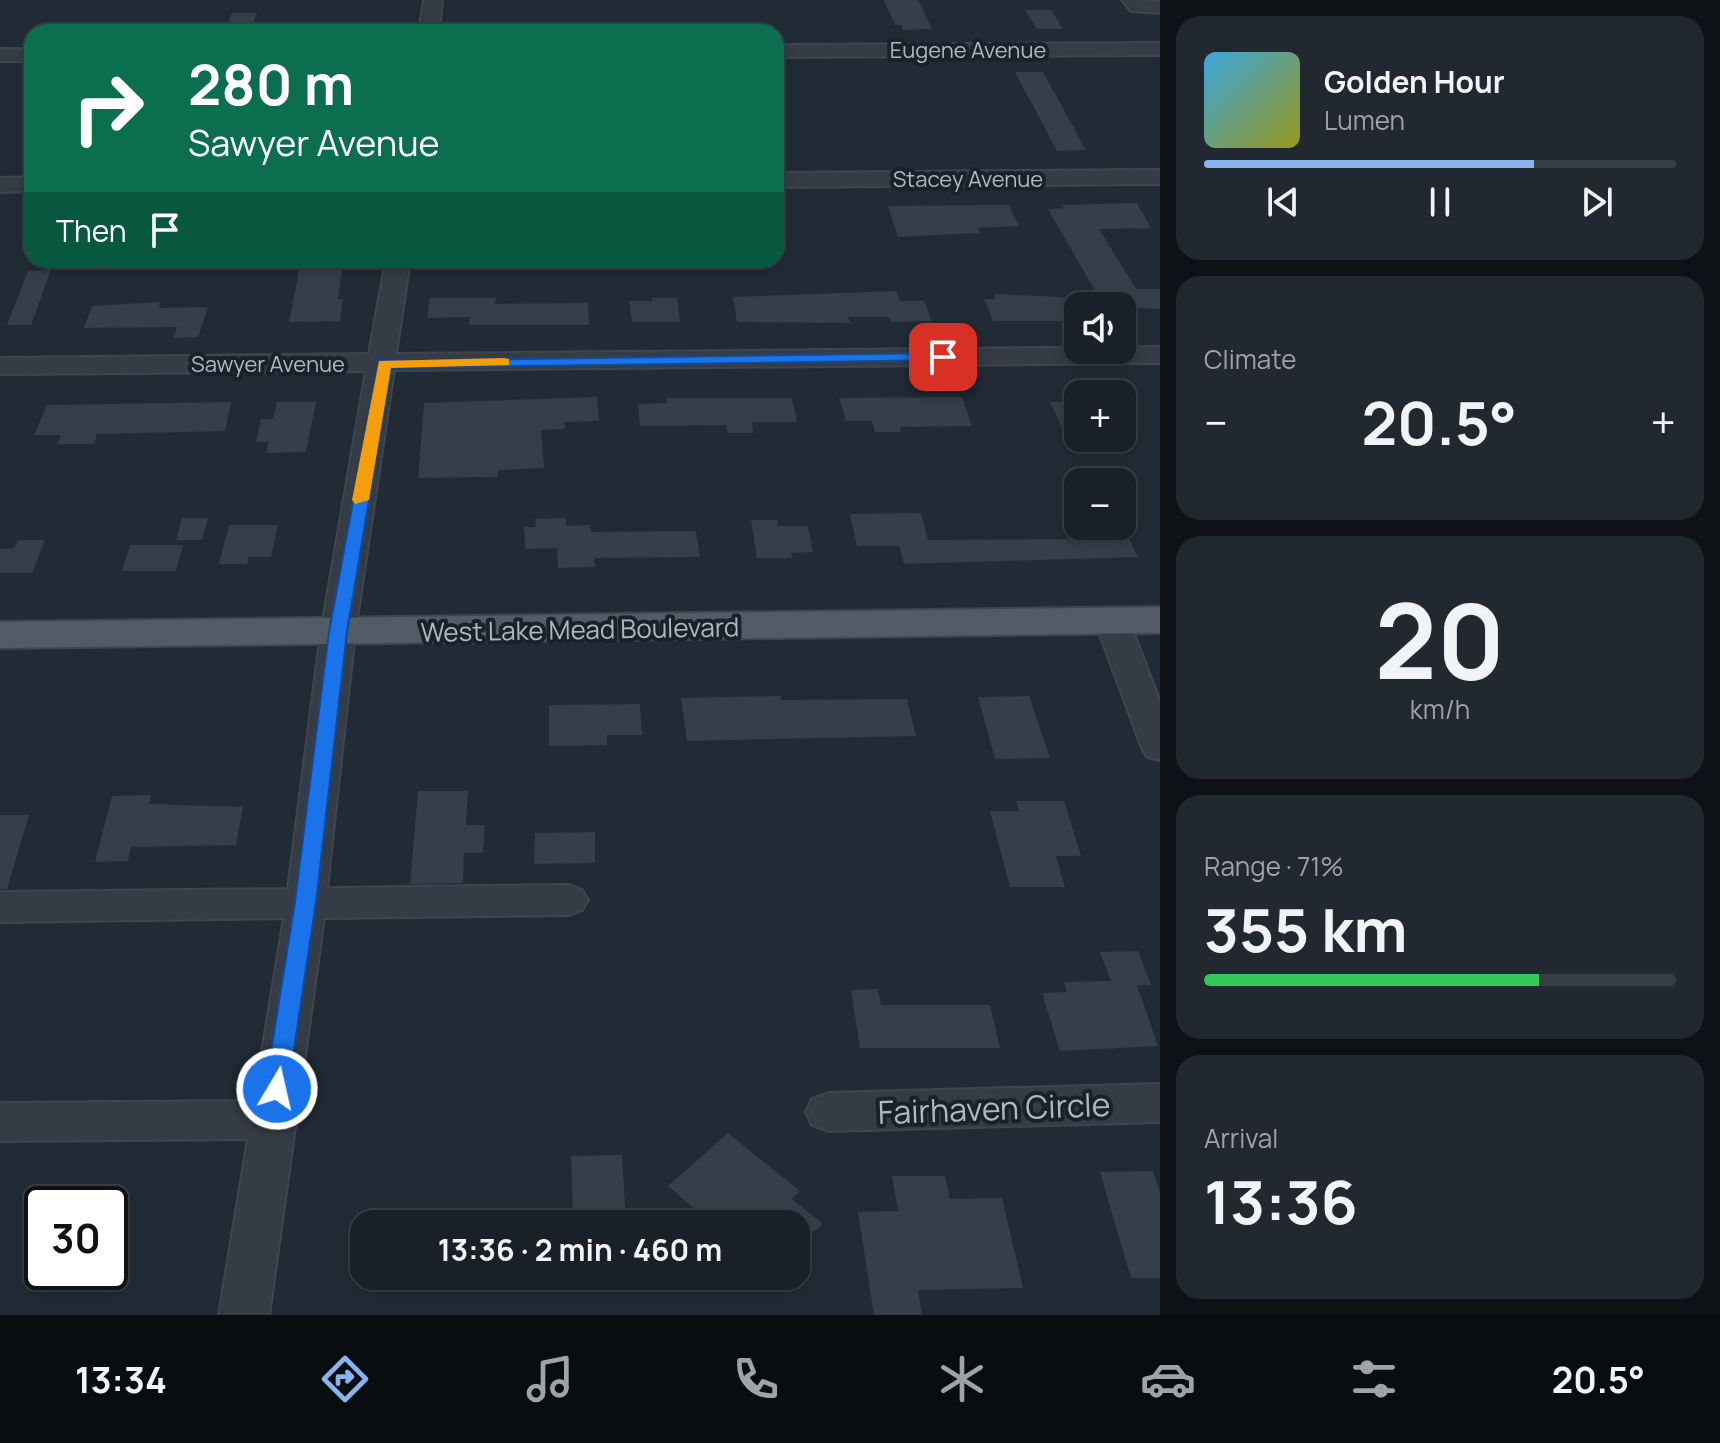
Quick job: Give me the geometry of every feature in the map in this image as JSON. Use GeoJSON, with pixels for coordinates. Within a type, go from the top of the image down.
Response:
{"type":"FeatureCollection","features":[{"type":"Feature","properties":{"kind":"main road","name":"West Lake Mead Boulevard"},"geometry":{"type":"LineString","coordinates":[[0,635],[1160,620]]}},
{"type":"Feature","properties":{"kind":"street"},"geometry":{"type":"LineString","coordinates":[[430,24],[433,0]]}},
{"type":"Feature","properties":{"kind":"street"},"geometry":{"type":"LineString","coordinates":[[1131,0],[1138,7],[1160,7]]}},
{"type":"Feature","properties":{"kind":"street","name":"Eugene Avenue"},"geometry":{"type":"LineString","coordinates":[[784,51],[1160,49]]}},
{"type":"Feature","properties":{"kind":"street"},"geometry":{"type":"LineString","coordinates":[[0,55],[24,55]]}},
{"type":"Feature","properties":{"kind":"street","name":"Stacey Avenue"},"geometry":{"type":"LineString","coordinates":[[784,180],[1160,177]]}},
{"type":"Feature","properties":{"kind":"street"},"geometry":{"type":"LineString","coordinates":[[0,185],[24,184]]}},
{"type":"Feature","properties":{"kind":"street"},"geometry":{"type":"LineString","coordinates":[[244,1315],[306,902],[338,632],[384,364],[397,268]]}},
{"type":"Feature","properties":{"kind":"street","name":"Sawyer Avenue"},"geometry":{"type":"LineString","coordinates":[[0,366],[1160,355]]}},
{"type":"Feature","properties":{"kind":"street"},"geometry":{"type":"LineString","coordinates":[[1112,621],[1160,748]]}},
{"type":"Feature","properties":{"kind":"street"},"geometry":{"type":"LineString","coordinates":[[0,907],[568,900]]}},
{"type":"Feature","properties":{"kind":"street","name":"Fairhaven Circle"},"geometry":{"type":"LineString","coordinates":[[828,1112],[1160,1103]]}},
{"type":"Feature","properties":{"kind":"street"},"geometry":{"type":"LineString","coordinates":[[0,1122],[272,1120]]}},
{"type":"Feature","properties":{"kind":"building"},"geometry":{"type":"Polygon","coordinates":[[[884,0],[918,0],[932,29],[903,30],[902,25],[895,25],[884,0]]]}},
{"type":"Feature","properties":{"kind":"building"},"geometry":{"type":"Polygon","coordinates":[[[1025,10],[1051,10],[1063,29],[1037,29],[1025,10]]]}},
{"type":"Feature","properties":{"kind":"building"},"geometry":{"type":"Polygon","coordinates":[[[232,13],[257,13],[252,24],[227,24],[232,13]]]}},
{"type":"Feature","properties":{"kind":"building"},"geometry":{"type":"Polygon","coordinates":[[[1015,72],[1043,72],[1086,150],[1057,151],[1015,72]]]}},
{"type":"Feature","properties":{"kind":"building"},"geometry":{"type":"Polygon","coordinates":[[[1137,203],[1151,228],[1099,229],[1136,289],[1160,289],[1160,309],[1136,308],[1136,292],[1096,292],[1048,209],[1064,208],[1062,205],[1137,203]]]}},
{"type":"Feature","properties":{"kind":"building"},"geometry":{"type":"Polygon","coordinates":[[[1009,205],[1019,226],[978,228],[981,233],[898,237],[888,206],[1009,205]]]}},
{"type":"Feature","properties":{"kind":"building"},"geometry":{"type":"Polygon","coordinates":[[[300,268],[343,268],[338,299],[343,299],[340,321],[289,322],[300,268]]]}},
{"type":"Feature","properties":{"kind":"building"},"geometry":{"type":"Polygon","coordinates":[[[51,270],[31,325],[7,325],[28,271],[51,270]]]}},
{"type":"Feature","properties":{"kind":"building"},"geometry":{"type":"Polygon","coordinates":[[[896,291],[900,301],[924,301],[932,321],[891,322],[889,317],[848,317],[850,323],[737,322],[733,297],[896,291]]]}},
{"type":"Feature","properties":{"kind":"building"},"geometry":{"type":"Polygon","coordinates":[[[994,294],[1064,297],[1064,321],[993,321],[984,299],[995,299],[994,294]]]}},
{"type":"Feature","properties":{"kind":"building"},"geometry":{"type":"Polygon","coordinates":[[[430,298],[496,298],[495,304],[588,303],[589,325],[469,325],[470,317],[427,318],[430,298]]]}},
{"type":"Feature","properties":{"kind":"building"},"geometry":{"type":"Polygon","coordinates":[[[652,298],[677,298],[680,322],[632,322],[629,301],[653,301],[652,298]]]}},
{"type":"Feature","properties":{"kind":"building"},"geometry":{"type":"Polygon","coordinates":[[[160,302],[159,308],[208,307],[198,337],[174,338],[177,327],[84,328],[92,306],[160,302]]]}},
{"type":"Feature","properties":{"kind":"building"},"geometry":{"type":"Polygon","coordinates":[[[597,397],[599,421],[564,422],[565,429],[541,430],[544,468],[498,470],[498,477],[418,478],[424,403],[597,397]]]}},
{"type":"Feature","properties":{"kind":"building"},"geometry":{"type":"Polygon","coordinates":[[[962,397],[972,426],[900,427],[901,432],[875,432],[872,421],[846,421],[839,398],[962,397]]]}},
{"type":"Feature","properties":{"kind":"building"},"geometry":{"type":"Polygon","coordinates":[[[666,398],[792,398],[797,422],[752,422],[753,433],[728,433],[726,425],[640,426],[638,404],[667,403],[666,398]]]}},
{"type":"Feature","properties":{"kind":"building"},"geometry":{"type":"Polygon","coordinates":[[[231,402],[225,431],[97,434],[94,444],[57,444],[61,435],[34,435],[47,405],[231,402]]]}},
{"type":"Feature","properties":{"kind":"building"},"geometry":{"type":"Polygon","coordinates":[[[277,402],[316,402],[306,452],[266,453],[269,442],[256,442],[261,419],[273,419],[277,402]]]}},
{"type":"Feature","properties":{"kind":"building"},"geometry":{"type":"Polygon","coordinates":[[[1050,402],[1064,402],[1062,428],[1050,402]]]}},
{"type":"Feature","properties":{"kind":"building"},"geometry":{"type":"Polygon","coordinates":[[[921,513],[928,540],[1130,540],[1138,557],[904,564],[899,546],[857,546],[850,514],[921,513]]]}},
{"type":"Feature","properties":{"kind":"building"},"geometry":{"type":"Polygon","coordinates":[[[182,518],[208,518],[202,540],[176,540],[182,518]]]}},
{"type":"Feature","properties":{"kind":"building"},"geometry":{"type":"Polygon","coordinates":[[[566,518],[566,526],[590,525],[591,532],[696,531],[700,557],[594,558],[595,567],[558,568],[557,548],[525,549],[524,527],[536,527],[535,519],[566,518]]]}},
{"type":"Feature","properties":{"kind":"building"},"geometry":{"type":"Polygon","coordinates":[[[751,520],[777,520],[778,526],[808,526],[813,552],[791,553],[792,558],[757,558],[751,520]]]}},
{"type":"Feature","properties":{"kind":"building"},"geometry":{"type":"Polygon","coordinates":[[[229,525],[278,525],[271,557],[249,557],[247,564],[219,564],[229,525]]]}},
{"type":"Feature","properties":{"kind":"building"},"geometry":{"type":"Polygon","coordinates":[[[18,540],[45,540],[32,573],[0,573],[0,549],[14,548],[18,540]]]}},
{"type":"Feature","properties":{"kind":"building"},"geometry":{"type":"Polygon","coordinates":[[[130,545],[183,545],[176,571],[122,571],[130,545]]]}},
{"type":"Feature","properties":{"kind":"building"},"geometry":{"type":"Polygon","coordinates":[[[780,696],[781,700],[907,699],[916,736],[687,741],[681,698],[780,696]]]}},
{"type":"Feature","properties":{"kind":"building"},"geometry":{"type":"Polygon","coordinates":[[[1029,696],[1050,758],[995,759],[978,697],[1029,696]]]}},
{"type":"Feature","properties":{"kind":"building"},"geometry":{"type":"Polygon","coordinates":[[[640,704],[642,735],[607,735],[607,745],[549,746],[549,705],[640,704]]]}},
{"type":"Feature","properties":{"kind":"building"},"geometry":{"type":"Polygon","coordinates":[[[418,791],[468,791],[466,825],[485,825],[483,853],[464,853],[463,883],[410,884],[418,791]]]}},
{"type":"Feature","properties":{"kind":"building"},"geometry":{"type":"Polygon","coordinates":[[[151,795],[149,804],[243,807],[236,845],[131,847],[128,861],[95,862],[112,796],[151,795]]]}},
{"type":"Feature","properties":{"kind":"building"},"geometry":{"type":"Polygon","coordinates":[[[1016,801],[1064,801],[1081,856],[1056,856],[1065,887],[1010,887],[990,811],[1019,811],[1016,801]]]}},
{"type":"Feature","properties":{"kind":"building"},"geometry":{"type":"Polygon","coordinates":[[[0,815],[29,815],[7,889],[0,889],[0,815]]]}},
{"type":"Feature","properties":{"kind":"building"},"geometry":{"type":"Polygon","coordinates":[[[595,832],[595,863],[534,864],[535,833],[595,832]]]}},
{"type":"Feature","properties":{"kind":"building"},"geometry":{"type":"Polygon","coordinates":[[[1138,951],[1151,985],[1137,985],[1158,1046],[1060,1051],[1042,993],[1067,992],[1064,982],[1111,981],[1100,952],[1138,951]]]}},
{"type":"Feature","properties":{"kind":"building"},"geometry":{"type":"Polygon","coordinates":[[[878,989],[881,1005],[990,1005],[1000,1048],[860,1048],[851,990],[878,989]]]}},
{"type":"Feature","properties":{"kind":"building"},"geometry":{"type":"Polygon","coordinates":[[[728,1133],[800,1191],[792,1199],[806,1210],[696,1210],[668,1186],[728,1133]]]}},
{"type":"Feature","properties":{"kind":"building"},"geometry":{"type":"Polygon","coordinates":[[[622,1155],[625,1210],[573,1210],[571,1156],[622,1155]]]}},
{"type":"Feature","properties":{"kind":"building"},"geometry":{"type":"Polygon","coordinates":[[[1153,1171],[1160,1193],[1160,1278],[1131,1278],[1100,1172],[1153,1171]]]}},
{"type":"Feature","properties":{"kind":"building"},"geometry":{"type":"Polygon","coordinates":[[[892,1176],[945,1176],[950,1199],[1002,1198],[1023,1288],[918,1290],[922,1315],[874,1315],[858,1212],[898,1211],[892,1176]]]}},
{"type":"Feature","properties":{"kind":"building"},"geometry":{"type":"Polygon","coordinates":[[[810,1214],[823,1224],[810,1235],[810,1214]]]}},
{"type":"Feature","properties":{"kind":"slow traffic"},"geometry":{"type":"LineString","coordinates":[[360,500],[384,364],[504,362]]}},
{"type":"Feature","properties":{"kind":"route"},"geometry":{"type":"LineString","coordinates":[[277,1089],[306,902],[338,632],[384,364],[943,357]]}}]}
